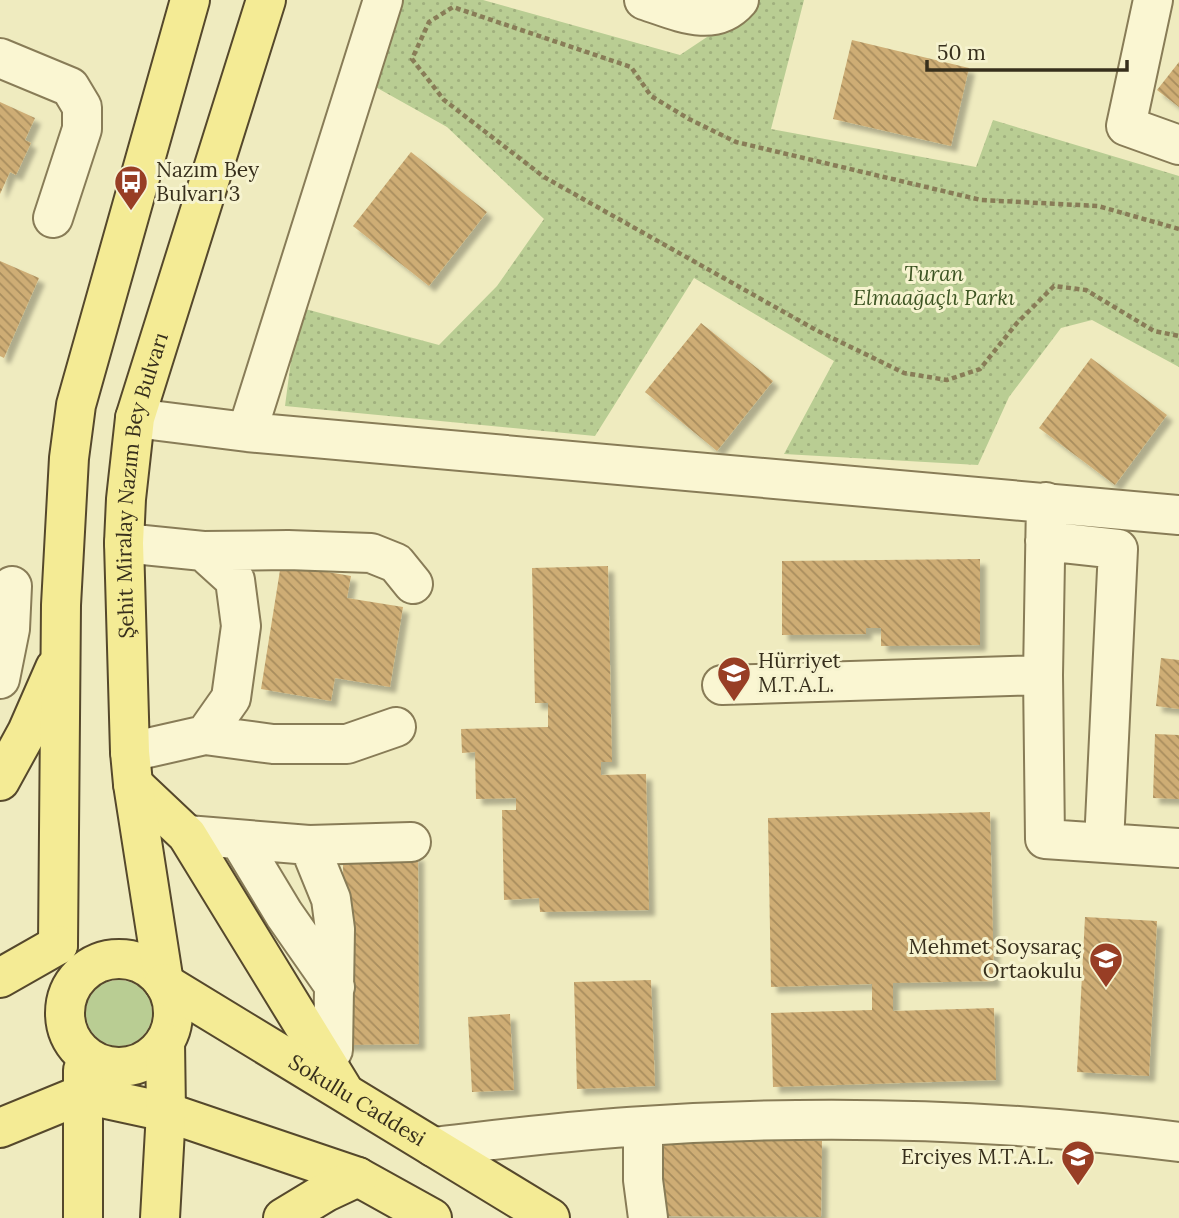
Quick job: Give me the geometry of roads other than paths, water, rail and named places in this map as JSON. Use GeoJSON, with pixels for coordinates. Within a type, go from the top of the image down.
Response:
{"type":"FeatureCollection","features":[{"type":"Feature","properties":{"kind":"main road"},"geometry":{"type":"LineString","coordinates":[[83,973],[58,945],[61,605],[69,458],[76,405],[190,0]]}},
{"type":"Feature","properties":{"kind":"main road","name":"Şehit Miralay Nazım Bey Bulvarı"},"geometry":{"type":"LineString","coordinates":[[164,983],[132,768],[124,543],[127,489],[135,418],[267,0]]}},
{"type":"Feature","properties":{"kind":"main road"},"geometry":{"type":"LineString","coordinates":[[0,781],[27,732],[62,653]]}},
{"type":"Feature","properties":{"kind":"main road"},"geometry":{"type":"LineString","coordinates":[[132,768],[187,835],[347,1095]]}},
{"type":"Feature","properties":{"kind":"main road"},"geometry":{"type":"LineString","coordinates":[[0,978],[58,945]]}},
{"type":"Feature","properties":{"kind":"main road"},"geometry":{"type":"LineString","coordinates":[[126,960],[153,971],[164,983],[173,1012],[171,1028],[165,1042],[155,1054],[142,1062],[127,1067],[96,1063],[84,1055],[70,1036],[64,1014],[66,999],[72,985],[83,973],[103,962],[126,960]]}},
{"type":"Feature","properties":{"kind":"main road","name":"Sokullu Caddesi"},"geometry":{"type":"LineString","coordinates":[[164,983],[550,1218]]}},
{"type":"Feature","properties":{"kind":"main road"},"geometry":{"type":"LineString","coordinates":[[160,1218],[166,1112],[165,1042]]}},
{"type":"Feature","properties":{"kind":"main road"},"geometry":{"type":"LineString","coordinates":[[83,1218],[84,1055]]}},
{"type":"Feature","properties":{"kind":"main road"},"geometry":{"type":"LineString","coordinates":[[0,1128],[83,1094],[166,1112],[358,1177],[432,1218]]}},
{"type":"Feature","properties":{"kind":"main road"},"geometry":{"type":"LineString","coordinates":[[284,1218],[326,1192],[358,1177]]}},
{"type":"Feature","properties":{"kind":"street"},"geometry":{"type":"LineString","coordinates":[[247,432],[383,0]]}},
{"type":"Feature","properties":{"kind":"street"},"geometry":{"type":"LineString","coordinates":[[644,0],[701,17],[724,13],[739,0]]}},
{"type":"Feature","properties":{"kind":"street"},"geometry":{"type":"LineString","coordinates":[[1153,0],[1126,126],[1179,145]]}},
{"type":"Feature","properties":{"kind":"street"},"geometry":{"type":"LineString","coordinates":[[0,58],[70,87],[82,107],[82,130],[54,218]]}},
{"type":"Feature","properties":{"kind":"street"},"geometry":{"type":"LineString","coordinates":[[135,418],[247,432],[1179,515]]}},
{"type":"Feature","properties":{"kind":"street"},"geometry":{"type":"LineString","coordinates":[[1046,502],[1043,675],[1045,839],[1179,848]]}},
{"type":"Feature","properties":{"kind":"street"},"geometry":{"type":"LineString","coordinates":[[1045,541],[1118,549],[1104,843]]}},
{"type":"Feature","properties":{"kind":"street"},"geometry":{"type":"LineString","coordinates":[[124,543],[203,551],[371,553],[396,563],[413,584]]}},
{"type":"Feature","properties":{"kind":"street"},"geometry":{"type":"LineString","coordinates":[[132,768],[205,735],[231,698],[241,626],[235,580],[203,551]]}},
{"type":"Feature","properties":{"kind":"street"},"geometry":{"type":"LineString","coordinates":[[0,680],[10,629],[6,584],[61,605]]}},
{"type":"Feature","properties":{"kind":"street"},"geometry":{"type":"LineString","coordinates":[[722,685],[1043,675]]}},
{"type":"Feature","properties":{"kind":"street"},"geometry":{"type":"LineString","coordinates":[[205,735],[273,744],[347,744],[396,727]]}},
{"type":"Feature","properties":{"kind":"street"},"geometry":{"type":"LineString","coordinates":[[187,835],[309,845],[411,842]]}},
{"type":"Feature","properties":{"kind":"street"},"geometry":{"type":"LineString","coordinates":[[240,841],[335,987]]}},
{"type":"Feature","properties":{"kind":"street"},"geometry":{"type":"LineString","coordinates":[[309,845],[331,899],[335,929],[332,1050],[326,1062]]}},
{"type":"Feature","properties":{"kind":"street"},"geometry":{"type":"LineString","coordinates":[[433,1147],[643,1126],[749,1121],[925,1121],[1100,1132],[1179,1142]]}},
{"type":"Feature","properties":{"kind":"street"},"geometry":{"type":"LineString","coordinates":[[643,1126],[643,1180],[648,1218]]}},
{"type":"Feature","properties":{"kind":"place","name":"Nazım Bey Bulvarı 3"},"geometry":{"type":"Point","coordinates":[131,212]}},
{"type":"Feature","properties":{"kind":"place","name":"Hürriyet M.T.A.L."},"geometry":{"type":"Point","coordinates":[734,703]}},
{"type":"Feature","properties":{"kind":"place","name":"Mehmet Soysaraç Ortaokulu"},"geometry":{"type":"Point","coordinates":[1106,989]}},
{"type":"Feature","properties":{"kind":"place","name":"Erciyes M.T.A.L."},"geometry":{"type":"Point","coordinates":[1078,1187]}},
{"type":"Feature","properties":{"kind":"park label","name":"Turan Elmaağaçlı Parkı"},"geometry":{"type":"Point","coordinates":[934,286]}}]}
